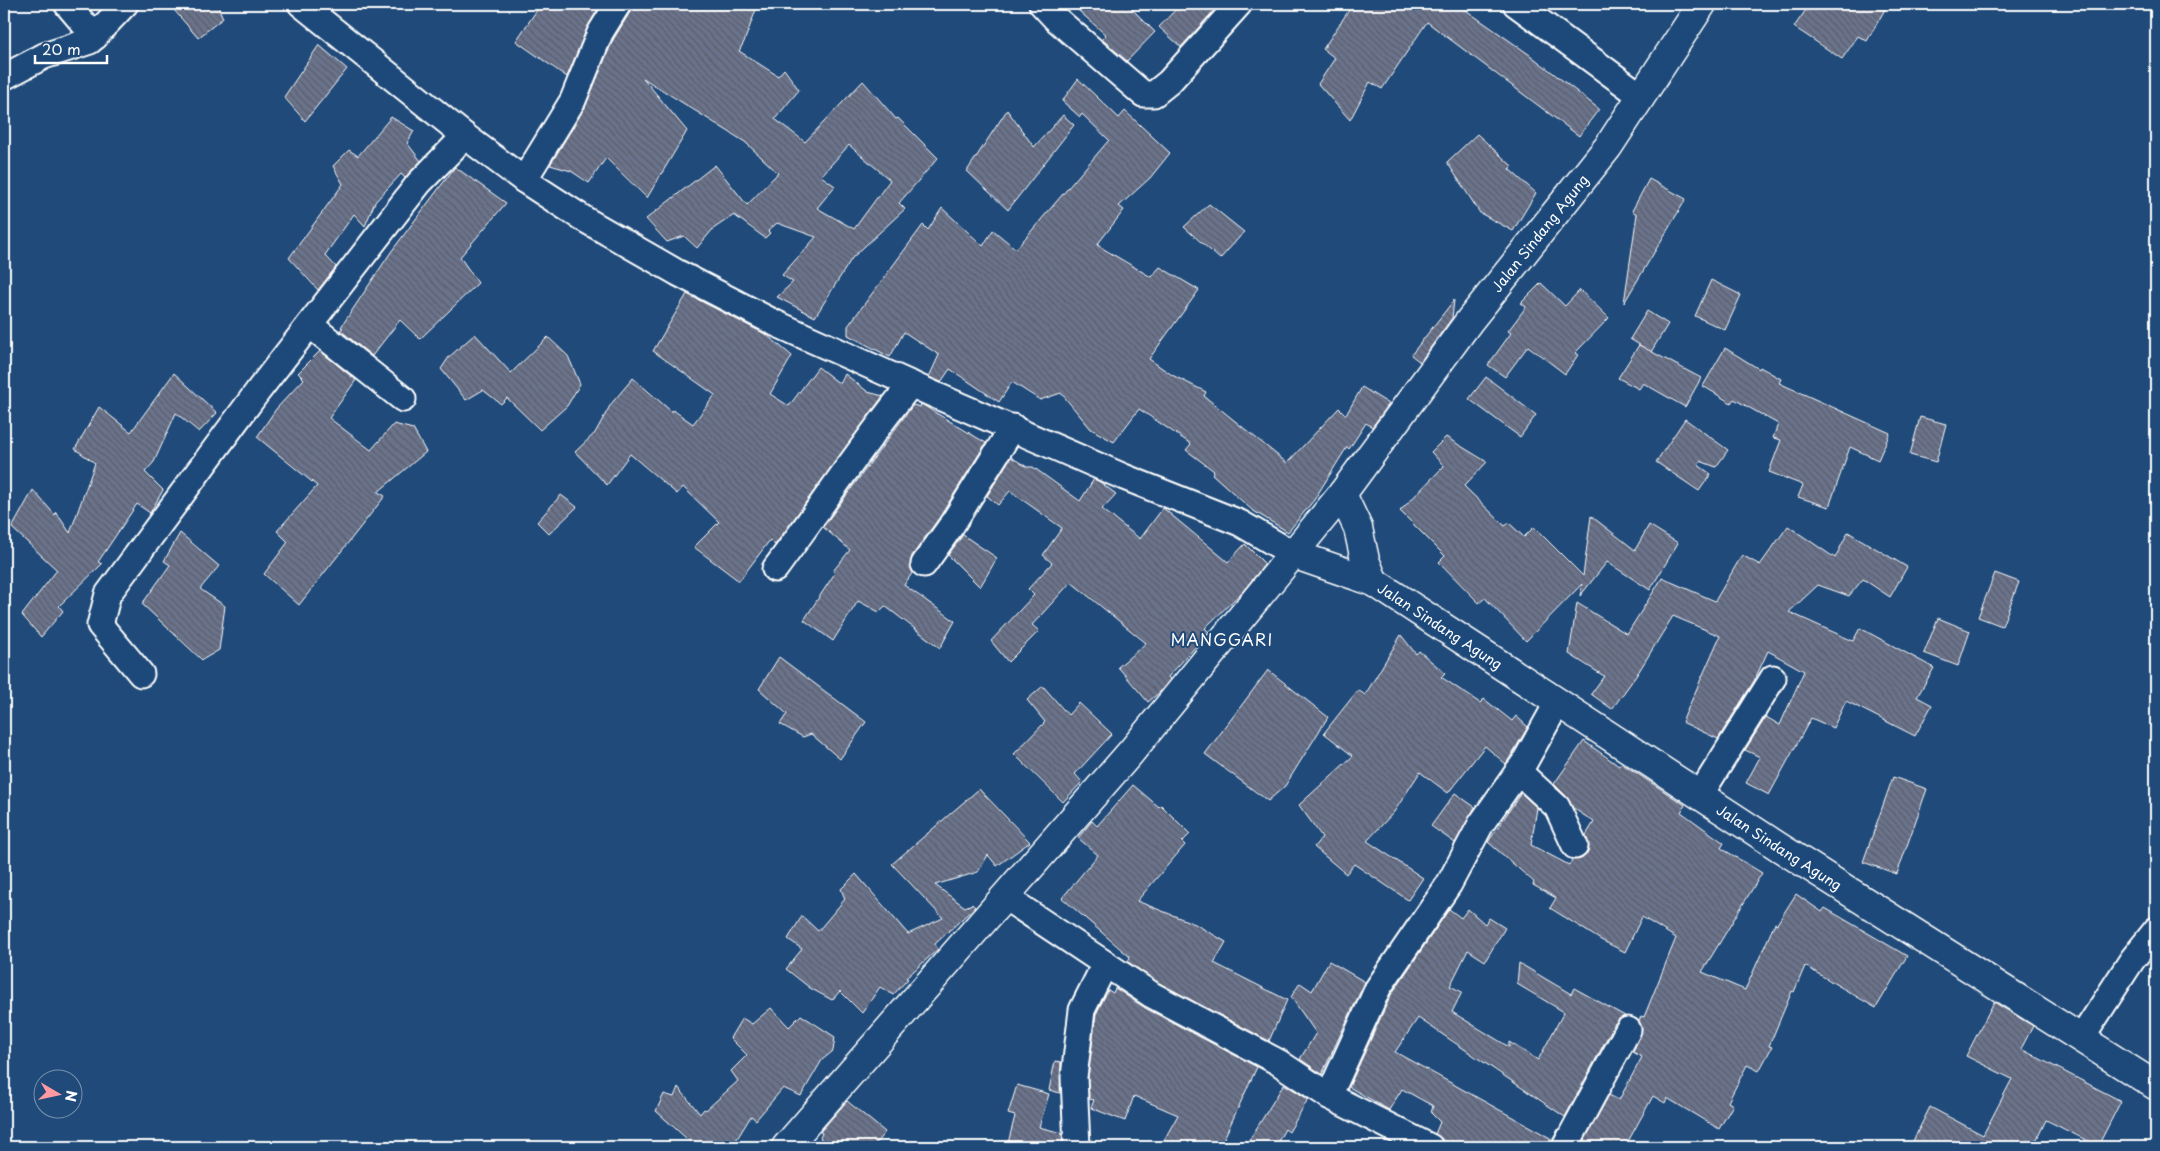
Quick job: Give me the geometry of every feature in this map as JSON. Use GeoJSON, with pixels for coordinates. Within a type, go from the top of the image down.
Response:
{"type":"FeatureCollection","features":[{"type":"Feature","properties":{"kind":"main road","name":"Jalan Sindang Agung"},"geometry":{"type":"LineString","coordinates":[[1702,4],[1608,147],[1470,320],[1342,494],[1293,554],[1374,582],[1700,796],[2156,1086]]}},
{"type":"Feature","properties":{"kind":"main road"},"geometry":{"type":"LineString","coordinates":[[1342,494],[1358,528],[1365,560],[1374,582]]}},
{"type":"Feature","properties":{"kind":"main road"},"geometry":{"type":"LineString","coordinates":[[786,1147],[1130,752],[1293,554]]}},
{"type":"Feature","properties":{"kind":"street"},"geometry":{"type":"LineString","coordinates":[[67,4],[95,37]]}},
{"type":"Feature","properties":{"kind":"street"},"geometry":{"type":"LineString","coordinates":[[4,77],[44,56],[95,37],[125,4]]}},
{"type":"Feature","properties":{"kind":"street"},"geometry":{"type":"LineString","coordinates":[[301,4],[465,136],[524,180],[584,218],[678,273],[775,323],[911,384],[1124,477],[1240,523],[1293,554]]}},
{"type":"Feature","properties":{"kind":"street"},"geometry":{"type":"LineString","coordinates":[[524,180],[572,100],[600,33],[618,4]]}},
{"type":"Feature","properties":{"kind":"street"},"geometry":{"type":"LineString","coordinates":[[1042,4],[1054,18],[1144,94],[1154,94],[1169,82],[1239,4]]}},
{"type":"Feature","properties":{"kind":"street"},"geometry":{"type":"LineString","coordinates":[[1516,4],[1641,96]]}},
{"type":"Feature","properties":{"kind":"street"},"geometry":{"type":"LineString","coordinates":[[141,674],[100,625],[108,594],[310,324],[419,183],[465,136]]}},
{"type":"Feature","properties":{"kind":"street"},"geometry":{"type":"LineString","coordinates":[[310,324],[403,400]]}},
{"type":"Feature","properties":{"kind":"street"},"geometry":{"type":"LineString","coordinates":[[775,568],[879,423],[911,384]]}},
{"type":"Feature","properties":{"kind":"street"},"geometry":{"type":"LineString","coordinates":[[924,564],[951,526],[1013,428]]}},
{"type":"Feature","properties":{"kind":"street"},"geometry":{"type":"LineString","coordinates":[[1700,796],[1773,678]]}},
{"type":"Feature","properties":{"kind":"street"},"geometry":{"type":"LineString","coordinates":[[1329,1096],[1378,988],[1449,884],[1481,824],[1518,771],[1558,702]]}},
{"type":"Feature","properties":{"kind":"street"},"geometry":{"type":"LineString","coordinates":[[1518,771],[1556,807],[1575,846]]}},
{"type":"Feature","properties":{"kind":"street"},"geometry":{"type":"LineString","coordinates":[[1005,897],[1152,995],[1278,1062],[1329,1096],[1430,1147]]}},
{"type":"Feature","properties":{"kind":"street"},"geometry":{"type":"LineString","coordinates":[[2082,1039],[2132,960],[2156,930]]}},
{"type":"Feature","properties":{"kind":"street"},"geometry":{"type":"LineString","coordinates":[[1077,1147],[1074,1076],[1082,1010],[1105,964]]}},
{"type":"Feature","properties":{"kind":"street"},"geometry":{"type":"LineString","coordinates":[[1564,1147],[1628,1030]]}},
{"type":"Feature","properties":{"kind":"building"},"geometry":{"type":"Polygon","coordinates":[[[169,4],[217,4],[223,18],[198,38],[169,4]]]}},
{"type":"Feature","properties":{"kind":"building"},"geometry":{"type":"Polygon","coordinates":[[[541,4],[601,4],[587,28],[567,77],[516,41],[541,4]]]}},
{"type":"Feature","properties":{"kind":"building"},"geometry":{"type":"Polygon","coordinates":[[[632,4],[758,4],[739,51],[778,76],[784,69],[799,90],[775,119],[805,142],[863,81],[896,119],[898,118],[938,158],[899,203],[905,209],[852,258],[815,317],[777,297],[793,282],[782,275],[816,237],[777,223],[768,231],[770,233],[765,238],[734,215],[713,229],[697,248],[684,236],[667,242],[646,219],[715,165],[747,205],[778,173],[745,142],[643,78],[687,131],[647,198],[606,158],[589,183],[571,171],[550,165],[585,107],[613,40],[630,12],[632,4]],[[849,145],[821,176],[835,186],[817,208],[854,229],[890,180],[849,145]]]}},
{"type":"Feature","properties":{"kind":"building"},"geometry":{"type":"Polygon","coordinates":[[[1071,4],[1127,4],[1155,32],[1127,61],[1102,39],[1106,35],[1071,4]]]}},
{"type":"Feature","properties":{"kind":"building"},"geometry":{"type":"Polygon","coordinates":[[[1181,4],[1220,4],[1181,47],[1159,27],[1181,4]]]}},
{"type":"Feature","properties":{"kind":"building"},"geometry":{"type":"Polygon","coordinates":[[[1353,4],[1457,4],[1530,55],[1599,109],[1579,136],[1427,22],[1382,89],[1370,82],[1350,120],[1318,84],[1335,58],[1323,49],[1353,4]]]}},
{"type":"Feature","properties":{"kind":"building"},"geometry":{"type":"Polygon","coordinates":[[[1810,4],[1888,4],[1867,41],[1858,36],[1842,59],[1794,27],[1810,4]]]}},
{"type":"Feature","properties":{"kind":"building"},"geometry":{"type":"Polygon","coordinates":[[[319,45],[347,69],[305,121],[284,97],[319,45]]]}},
{"type":"Feature","properties":{"kind":"building"},"geometry":{"type":"Polygon","coordinates":[[[1078,79],[1119,118],[1125,111],[1170,153],[1150,178],[1119,206],[1124,210],[1097,245],[1151,277],[1160,267],[1199,290],[1149,359],[1172,375],[1206,392],[1204,396],[1287,463],[1339,408],[1346,415],[1362,387],[1389,404],[1372,427],[1366,423],[1349,449],[1347,447],[1314,500],[1288,532],[1252,510],[1212,474],[1214,471],[1186,450],[1191,444],[1139,409],[1114,442],[1091,429],[1061,393],[1040,400],[1012,382],[999,402],[950,369],[941,382],[929,377],[939,355],[904,332],[890,357],[848,335],[848,326],[923,225],[928,230],[942,208],[983,246],[993,230],[1016,249],[1109,140],[1082,114],[1080,117],[1062,101],[1078,79]]]}},
{"type":"Feature","properties":{"kind":"building"},"geometry":{"type":"Polygon","coordinates":[[[1007,110],[1034,147],[1063,115],[1074,125],[1008,210],[967,171],[1007,110]]]}},
{"type":"Feature","properties":{"kind":"building"},"geometry":{"type":"Polygon","coordinates":[[[391,117],[414,131],[407,143],[421,161],[405,178],[401,174],[375,202],[365,226],[354,214],[325,255],[336,267],[318,290],[289,258],[343,184],[333,166],[349,150],[358,156],[391,117]]]}},
{"type":"Feature","properties":{"kind":"building"},"geometry":{"type":"Polygon","coordinates":[[[1477,134],[1512,166],[1509,169],[1536,193],[1513,231],[1480,213],[1447,162],[1477,134]]]}},
{"type":"Feature","properties":{"kind":"building"},"geometry":{"type":"Polygon","coordinates":[[[455,167],[506,203],[460,257],[478,283],[420,339],[400,320],[372,356],[340,330],[343,328],[341,327],[391,252],[455,167]]]}},
{"type":"Feature","properties":{"kind":"building"},"geometry":{"type":"Polygon","coordinates":[[[1649,179],[1686,199],[1624,303],[1637,214],[1632,211],[1649,179]]]}},
{"type":"Feature","properties":{"kind":"building"},"geometry":{"type":"Polygon","coordinates":[[[1209,204],[1244,232],[1220,259],[1184,227],[1209,204]]]}},
{"type":"Feature","properties":{"kind":"building"},"geometry":{"type":"Polygon","coordinates":[[[1711,280],[1741,295],[1725,330],[1695,316],[1711,280]]]}},
{"type":"Feature","properties":{"kind":"building"},"geometry":{"type":"Polygon","coordinates":[[[1541,283],[1565,306],[1580,290],[1609,318],[1575,353],[1578,355],[1565,374],[1528,346],[1505,377],[1488,365],[1511,333],[1508,331],[1526,307],[1521,303],[1541,283]]]}},
{"type":"Feature","properties":{"kind":"building"},"geometry":{"type":"Polygon","coordinates":[[[687,294],[767,335],[792,356],[770,394],[789,406],[818,367],[840,384],[845,374],[868,392],[883,396],[775,545],[770,540],[739,581],[694,547],[719,522],[683,487],[677,494],[630,454],[607,485],[575,452],[595,433],[611,404],[633,378],[672,412],[673,410],[693,424],[715,395],[653,351],[687,294]]]}},
{"type":"Feature","properties":{"kind":"building"},"geometry":{"type":"Polygon","coordinates":[[[1454,300],[1452,318],[1420,362],[1411,355],[1454,300]]]}},
{"type":"Feature","properties":{"kind":"building"},"geometry":{"type":"Polygon","coordinates":[[[1647,311],[1668,324],[1651,352],[1630,339],[1647,311]]]}},
{"type":"Feature","properties":{"kind":"building"},"geometry":{"type":"Polygon","coordinates":[[[475,334],[511,373],[548,337],[568,356],[580,384],[567,406],[540,430],[507,398],[501,404],[483,390],[466,400],[441,369],[449,357],[475,334]]]}},
{"type":"Feature","properties":{"kind":"building"},"geometry":{"type":"Polygon","coordinates":[[[1639,345],[1701,378],[1685,407],[1643,383],[1639,389],[1618,378],[1639,345]]]}},
{"type":"Feature","properties":{"kind":"building"},"geometry":{"type":"Polygon","coordinates":[[[1725,348],[1759,369],[1760,367],[1781,379],[1779,383],[1890,433],[1878,460],[1850,447],[1829,507],[1798,497],[1803,485],[1769,472],[1781,440],[1773,438],[1778,424],[1734,399],[1731,403],[1703,386],[1725,348]]]}},
{"type":"Feature","properties":{"kind":"building"},"geometry":{"type":"Polygon","coordinates":[[[320,351],[356,380],[329,418],[371,450],[394,424],[413,429],[426,452],[378,492],[385,496],[299,605],[264,574],[288,542],[277,531],[317,486],[257,437],[276,409],[304,379],[298,373],[320,351]]]}},
{"type":"Feature","properties":{"kind":"building"},"geometry":{"type":"Polygon","coordinates":[[[174,373],[217,413],[199,432],[176,413],[154,462],[145,472],[163,490],[150,513],[137,504],[98,562],[102,564],[59,606],[63,611],[41,637],[22,615],[57,570],[12,528],[33,490],[55,515],[56,512],[70,533],[95,463],[75,449],[99,407],[131,432],[174,373]]]}},
{"type":"Feature","properties":{"kind":"building"},"geometry":{"type":"Polygon","coordinates":[[[1486,377],[1536,415],[1520,437],[1469,399],[1486,377]]]}},
{"type":"Feature","properties":{"kind":"building"},"geometry":{"type":"Polygon","coordinates":[[[921,404],[986,443],[939,518],[912,556],[910,563],[913,572],[904,585],[955,621],[940,648],[885,606],[879,612],[858,601],[833,641],[804,620],[835,573],[833,571],[850,550],[823,527],[913,405],[920,407],[921,404]]]}},
{"type":"Feature","properties":{"kind":"building"},"geometry":{"type":"Polygon","coordinates":[[[1920,417],[1946,424],[1936,462],[1910,455],[1920,417]]]}},
{"type":"Feature","properties":{"kind":"building"},"geometry":{"type":"Polygon","coordinates":[[[1685,419],[1728,450],[1716,467],[1700,461],[1698,465],[1711,474],[1699,491],[1656,462],[1685,419]]]}},
{"type":"Feature","properties":{"kind":"building"},"geometry":{"type":"Polygon","coordinates":[[[1446,437],[1487,462],[1464,486],[1505,526],[1509,523],[1524,537],[1534,527],[1583,576],[1591,516],[1635,550],[1649,525],[1678,543],[1650,590],[1607,562],[1580,596],[1582,584],[1526,641],[1485,598],[1479,603],[1439,562],[1445,556],[1400,511],[1444,466],[1431,452],[1446,437]]]}},
{"type":"Feature","properties":{"kind":"building"},"geometry":{"type":"Polygon","coordinates":[[[1011,457],[1027,467],[1033,467],[1080,501],[1094,479],[1100,482],[1116,494],[1102,509],[1140,539],[1163,508],[1228,562],[1245,544],[1265,564],[1243,591],[1205,628],[1209,632],[1168,677],[1170,679],[1160,692],[1148,702],[1118,667],[1146,643],[1071,582],[1032,625],[1039,631],[1008,662],[991,641],[1034,595],[1028,589],[1052,563],[1043,555],[1062,528],[1010,491],[998,505],[987,496],[1011,457]]]}},
{"type":"Feature","properties":{"kind":"building"},"geometry":{"type":"Polygon","coordinates":[[[561,495],[577,507],[549,534],[537,522],[561,495]]]}},
{"type":"Feature","properties":{"kind":"building"},"geometry":{"type":"Polygon","coordinates":[[[1788,526],[1835,558],[1848,532],[1907,567],[1890,597],[1863,579],[1849,596],[1818,585],[1789,612],[1853,641],[1860,628],[1934,668],[1917,697],[1932,705],[1915,736],[1846,701],[1833,728],[1811,718],[1769,795],[1746,783],[1760,757],[1745,750],[1766,717],[1780,725],[1804,671],[1768,651],[1754,681],[1718,739],[1682,722],[1720,636],[1673,616],[1636,676],[1612,709],[1591,694],[1604,676],[1569,654],[1577,603],[1627,634],[1662,578],[1715,601],[1742,555],[1760,565],[1788,526]]]}},
{"type":"Feature","properties":{"kind":"building"},"geometry":{"type":"Polygon","coordinates":[[[180,533],[219,566],[200,589],[225,606],[219,650],[202,660],[142,604],[170,565],[164,561],[180,533]]]}},
{"type":"Feature","properties":{"kind":"building"},"geometry":{"type":"Polygon","coordinates":[[[963,535],[997,558],[980,587],[948,555],[963,535]]]}},
{"type":"Feature","properties":{"kind":"building"},"geometry":{"type":"Polygon","coordinates":[[[1995,573],[2019,582],[2002,626],[1978,617],[1995,573]]]}},
{"type":"Feature","properties":{"kind":"building"},"geometry":{"type":"Polygon","coordinates":[[[1938,618],[1970,631],[1958,666],[1924,653],[1938,618]]]}},
{"type":"Feature","properties":{"kind":"building"},"geometry":{"type":"Polygon","coordinates":[[[1401,635],[1416,654],[1419,651],[1445,673],[1441,677],[1480,703],[1484,699],[1512,721],[1516,716],[1528,727],[1506,764],[1485,746],[1448,793],[1420,772],[1394,812],[1367,841],[1423,878],[1408,900],[1354,864],[1346,874],[1314,847],[1322,837],[1299,805],[1353,756],[1324,733],[1358,690],[1365,695],[1401,635]]]}},
{"type":"Feature","properties":{"kind":"building"},"geometry":{"type":"Polygon","coordinates":[[[779,657],[866,722],[840,759],[811,734],[803,737],[780,724],[787,714],[759,689],[779,657]]]}},
{"type":"Feature","properties":{"kind":"building"},"geometry":{"type":"Polygon","coordinates":[[[1268,670],[1328,717],[1285,786],[1268,801],[1205,754],[1268,670]]]}},
{"type":"Feature","properties":{"kind":"building"},"geometry":{"type":"Polygon","coordinates":[[[1043,686],[1068,715],[1079,703],[1112,734],[1075,774],[1082,782],[1063,802],[1014,754],[1045,722],[1027,700],[1043,686]]]}},
{"type":"Feature","properties":{"kind":"building"},"geometry":{"type":"Polygon","coordinates":[[[1584,741],[1619,766],[1621,763],[1685,805],[1681,812],[1724,843],[1721,848],[1762,873],[1702,972],[1745,990],[1775,923],[1777,924],[1796,894],[1822,912],[1825,908],[1907,956],[1876,1008],[1805,966],[1794,992],[1792,991],[1769,1046],[1772,1047],[1759,1071],[1747,1065],[1728,1102],[1733,1105],[1719,1129],[1667,1098],[1665,1103],[1653,1096],[1625,1147],[1581,1147],[1609,1095],[1619,1100],[1642,1057],[1633,1052],[1642,1030],[1639,1021],[1641,1016],[1644,1017],[1676,938],[1642,917],[1625,952],[1601,940],[1550,908],[1556,898],[1533,885],[1534,882],[1488,842],[1521,793],[1537,808],[1531,845],[1569,865],[1572,860],[1581,859],[1586,855],[1589,847],[1586,835],[1594,822],[1573,808],[1567,797],[1554,784],[1584,741]]]}},
{"type":"Feature","properties":{"kind":"building"},"geometry":{"type":"Polygon","coordinates":[[[1893,777],[1927,789],[1897,874],[1863,862],[1893,777]]]}},
{"type":"Feature","properties":{"kind":"building"},"geometry":{"type":"Polygon","coordinates":[[[1133,785],[1159,807],[1161,805],[1190,834],[1182,842],[1185,845],[1137,901],[1195,924],[1226,942],[1214,963],[1287,1000],[1269,1041],[1159,983],[1128,962],[1130,957],[1062,898],[1098,855],[1078,838],[1092,821],[1097,826],[1133,785]]]}},
{"type":"Feature","properties":{"kind":"building"},"geometry":{"type":"Polygon","coordinates":[[[979,789],[1030,842],[997,866],[988,855],[978,872],[935,885],[965,907],[972,904],[975,907],[935,944],[938,949],[906,978],[908,979],[893,995],[880,987],[862,1013],[840,991],[832,1000],[810,988],[786,969],[802,949],[788,939],[802,916],[818,931],[845,899],[841,889],[856,874],[908,934],[943,918],[892,864],[979,789]]]}},
{"type":"Feature","properties":{"kind":"building"},"geometry":{"type":"Polygon","coordinates":[[[1455,793],[1475,807],[1455,843],[1431,826],[1455,793]]]}},
{"type":"Feature","properties":{"kind":"building"},"geometry":{"type":"Polygon","coordinates":[[[1449,909],[1461,918],[1468,909],[1485,924],[1489,918],[1505,928],[1485,961],[1468,950],[1450,986],[1462,992],[1452,1012],[1509,1047],[1509,1042],[1538,1060],[1564,1012],[1517,984],[1519,963],[1571,994],[1574,988],[1625,1016],[1615,1023],[1565,1117],[1418,1018],[1395,1052],[1552,1139],[1559,1128],[1551,1147],[1444,1147],[1442,1139],[1435,1134],[1440,1122],[1431,1113],[1433,1106],[1402,1089],[1389,1110],[1349,1087],[1391,995],[1449,909]]]}},
{"type":"Feature","properties":{"kind":"building"},"geometry":{"type":"Polygon","coordinates":[[[1329,961],[1365,982],[1322,1074],[1300,1059],[1316,1033],[1291,997],[1300,983],[1312,991],[1329,961]]]}},
{"type":"Feature","properties":{"kind":"building"},"geometry":{"type":"Polygon","coordinates":[[[1115,988],[1145,1008],[1257,1067],[1220,1147],[1160,1147],[1178,1115],[1134,1096],[1125,1121],[1091,1108],[1094,1100],[1089,1099],[1088,1078],[1096,1014],[1108,990],[1113,993],[1115,988]]]}},
{"type":"Feature","properties":{"kind":"building"},"geometry":{"type":"Polygon","coordinates":[[[1994,1002],[2033,1026],[2021,1049],[2121,1101],[2098,1146],[2046,1120],[2033,1147],[1910,1147],[1930,1107],[1983,1135],[2012,1079],[1966,1056],[1994,1002]]]}},
{"type":"Feature","properties":{"kind":"building"},"geometry":{"type":"Polygon","coordinates":[[[771,1008],[789,1027],[801,1015],[835,1037],[833,1051],[822,1060],[801,1096],[783,1088],[756,1120],[751,1116],[732,1147],[696,1147],[656,1111],[664,1094],[674,1097],[678,1087],[700,1114],[704,1109],[706,1110],[738,1081],[731,1071],[747,1055],[730,1038],[742,1018],[752,1024],[771,1008]]]}},
{"type":"Feature","properties":{"kind":"building"},"geometry":{"type":"Polygon","coordinates":[[[1055,1061],[1061,1062],[1060,1093],[1049,1090],[1055,1061]]]}},
{"type":"Feature","properties":{"kind":"building"},"geometry":{"type":"Polygon","coordinates":[[[1284,1084],[1308,1099],[1289,1132],[1285,1129],[1275,1147],[1245,1147],[1284,1084]]]}},
{"type":"Feature","properties":{"kind":"building"},"geometry":{"type":"Polygon","coordinates":[[[1017,1085],[1049,1094],[1039,1127],[1062,1133],[1063,1147],[1007,1147],[1015,1116],[1008,1114],[1017,1085]]]}},
{"type":"Feature","properties":{"kind":"building"},"geometry":{"type":"Polygon","coordinates":[[[847,1101],[885,1132],[873,1147],[832,1147],[820,1138],[822,1133],[820,1132],[847,1101]]]}},
{"type":"Feature","properties":{"kind":"district","name":"MANGGARI"},"geometry":{"type":"Point","coordinates":[1222,639]}}]}
